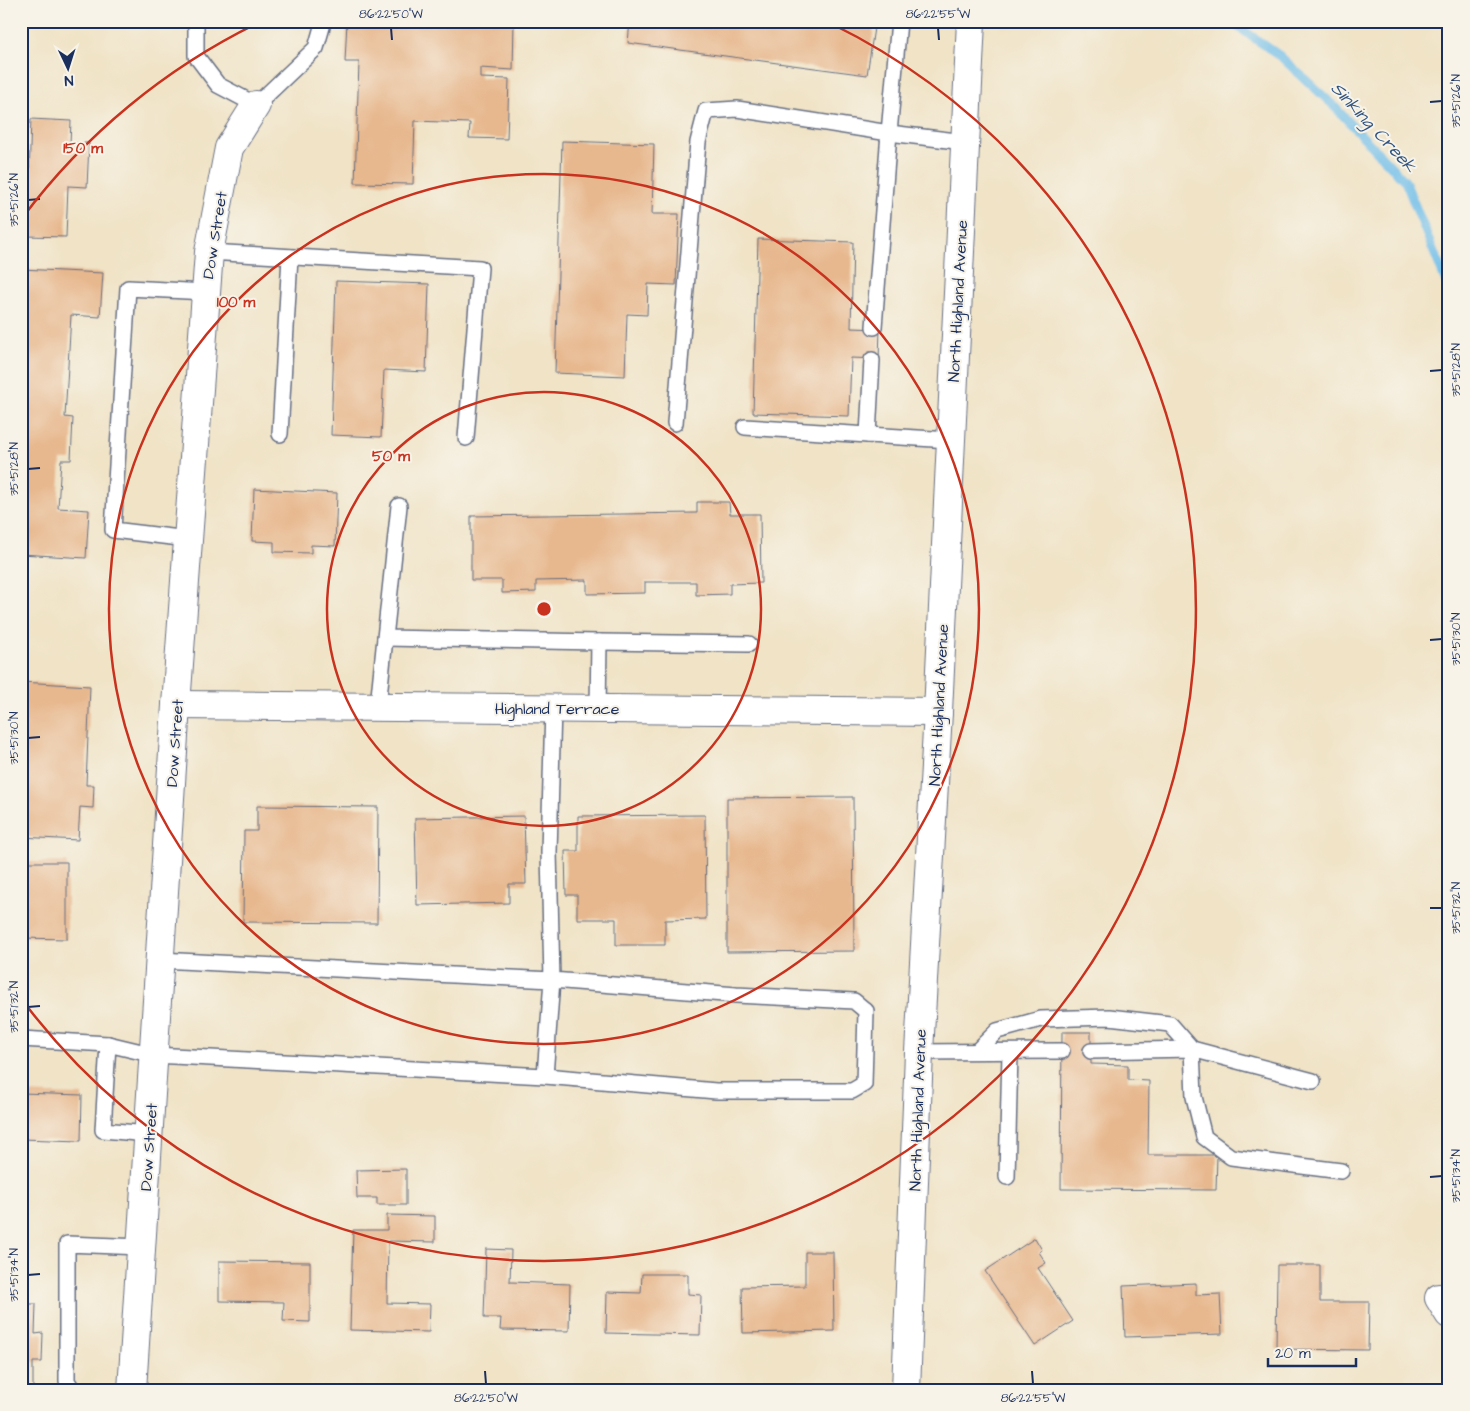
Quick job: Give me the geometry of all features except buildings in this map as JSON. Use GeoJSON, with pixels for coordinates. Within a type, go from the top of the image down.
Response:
{"type":"FeatureCollection","features":[{"type":"Feature","properties":{"kind":"street","name":"North Highland Avenue"},"geometry":{"type":"LineString","coordinates":[[906,1390],[920,1052],[971,21]]}},
{"type":"Feature","properties":{"kind":"street","name":"Dow Street"},"geometry":{"type":"LineString","coordinates":[[132,1390],[176,704],[209,252],[229,148],[256,105]]}},
{"type":"Feature","properties":{"kind":"street","name":"Highland Terrace"},"geometry":{"type":"LineString","coordinates":[[176,704],[938,712]]}},
{"type":"Feature","properties":{"kind":"lane"},"geometry":{"type":"LineString","coordinates":[[196,21],[196,56],[218,85],[256,105],[316,48],[322,21]]}},
{"type":"Feature","properties":{"kind":"lane"},"geometry":{"type":"LineString","coordinates":[[874,327],[899,21]]}},
{"type":"Feature","properties":{"kind":"lane"},"geometry":{"type":"LineString","coordinates":[[675,423],[698,142],[706,111],[737,109],[889,133],[965,142]]}},
{"type":"Feature","properties":{"kind":"lane"},"geometry":{"type":"LineString","coordinates":[[209,252],[480,268],[466,438]]}},
{"type":"Feature","properties":{"kind":"lane"},"geometry":{"type":"LineString","coordinates":[[280,434],[290,257]]}},
{"type":"Feature","properties":{"kind":"lane"},"geometry":{"type":"LineString","coordinates":[[188,539],[113,530],[128,288],[206,292]]}},
{"type":"Feature","properties":{"kind":"lane"},"geometry":{"type":"LineString","coordinates":[[868,435],[872,360]]}},
{"type":"Feature","properties":{"kind":"lane"},"geometry":{"type":"LineString","coordinates":[[745,427],[950,440]]}},
{"type":"Feature","properties":{"kind":"lane"},"geometry":{"type":"LineString","coordinates":[[378,706],[399,506]]}},
{"type":"Feature","properties":{"kind":"lane"},"geometry":{"type":"LineString","coordinates":[[385,638],[749,644]]}},
{"type":"Feature","properties":{"kind":"lane"},"geometry":{"type":"LineString","coordinates":[[598,708],[599,642]]}},
{"type":"Feature","properties":{"kind":"lane"},"geometry":{"type":"LineString","coordinates":[[545,1076],[552,980],[549,852],[553,708]]}},
{"type":"Feature","properties":{"kind":"lane"},"geometry":{"type":"LineString","coordinates":[[21,1038],[108,1044],[154,1055],[545,1076],[716,1090],[852,1091],[864,1084],[866,1011],[854,1001],[736,995],[552,980],[160,960]]}},
{"type":"Feature","properties":{"kind":"lane"},"geometry":{"type":"LineString","coordinates":[[977,1052],[997,1031],[1041,1019],[1109,1017],[1170,1024],[1192,1049],[1194,1097],[1204,1137],[1231,1157],[1341,1171]]}},
{"type":"Feature","properties":{"kind":"lane"},"geometry":{"type":"LineString","coordinates":[[108,1044],[103,1130],[148,1134]]}},
{"type":"Feature","properties":{"kind":"lane"},"geometry":{"type":"LineString","coordinates":[[1092,1051],[1192,1049],[1313,1081]]}},
{"type":"Feature","properties":{"kind":"lane"},"geometry":{"type":"LineString","coordinates":[[920,1052],[1062,1051]]}},
{"type":"Feature","properties":{"kind":"lane"},"geometry":{"type":"LineString","coordinates":[[1007,1177],[1010,1052]]}},
{"type":"Feature","properties":{"kind":"lane"},"geometry":{"type":"LineString","coordinates":[[73,1390],[68,1381],[67,1244],[141,1247]]}},
{"type":"Feature","properties":{"kind":"waterway","name":"Sinking Creek"},"geometry":{"type":"LineString","coordinates":[[1230,21],[1280,56],[1331,103],[1405,181],[1449,289]]}}]}
